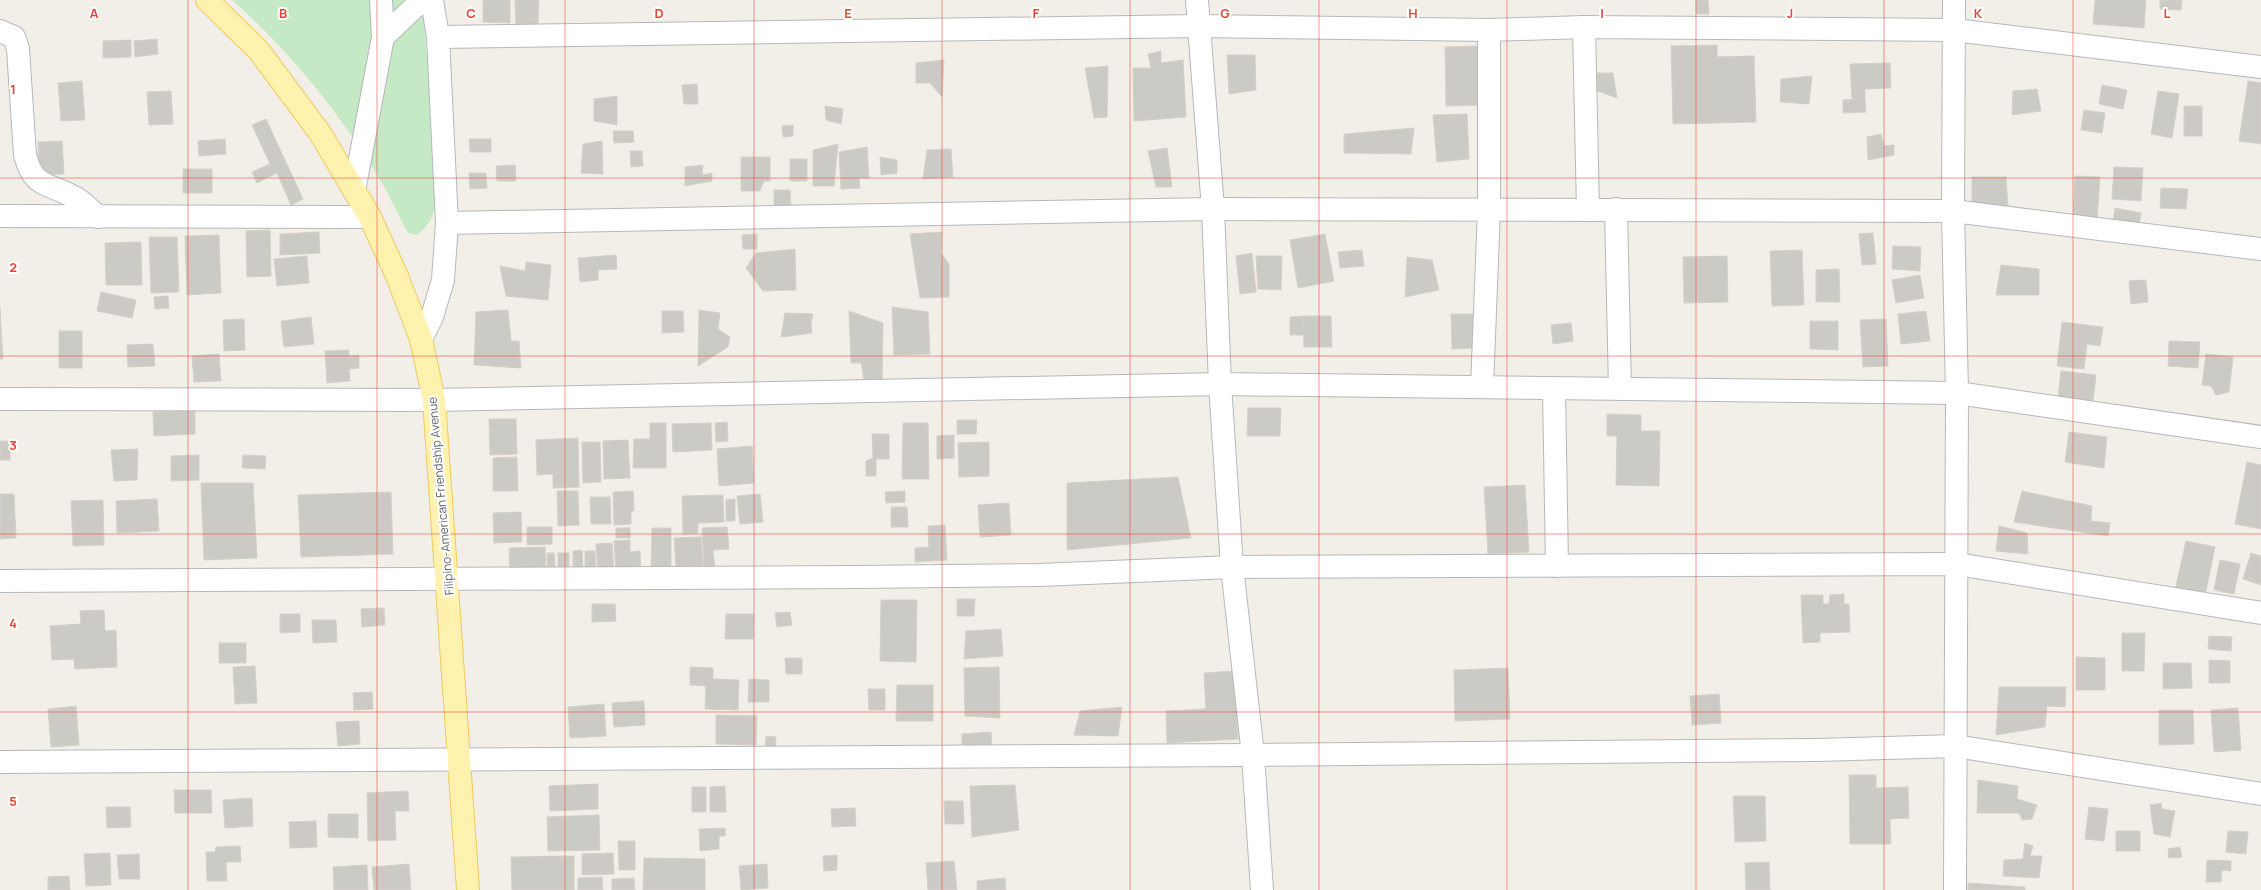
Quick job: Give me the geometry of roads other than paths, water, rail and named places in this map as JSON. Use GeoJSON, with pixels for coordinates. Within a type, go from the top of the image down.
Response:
{"type":"FeatureCollection","features":[{"type":"Feature","properties":{"kind":"main road","name":"Filipino-American Friendship Avenue"},"geometry":{"type":"LineString","coordinates":[[207,0],[259,51],[320,133],[370,218],[397,276],[421,340],[434,400],[448,580],[468,890]]}},
{"type":"Feature","properties":{"kind":"street"},"geometry":{"type":"LineString","coordinates":[[354,191],[383,37],[381,0]]}},
{"type":"Feature","properties":{"kind":"street"},"geometry":{"type":"LineString","coordinates":[[383,37],[422,0]]}},
{"type":"Feature","properties":{"kind":"street"},"geometry":{"type":"LineString","coordinates":[[421,340],[432,317],[443,280],[448,223],[438,37],[432,0]]}},
{"type":"Feature","properties":{"kind":"street"},"geometry":{"type":"LineString","coordinates":[[1197,0],[1213,209],[1220,384],[1232,567],[1253,755],[1262,890]]}},
{"type":"Feature","properties":{"kind":"street"},"geometry":{"type":"LineString","coordinates":[[1954,0],[1953,211],[1957,393],[1955,890]]}},
{"type":"Feature","properties":{"kind":"street"},"geometry":{"type":"LineString","coordinates":[[438,37],[1198,26],[1489,30],[1584,27],[1954,30],[2261,67]]}},
{"type":"Feature","properties":{"kind":"street"},"geometry":{"type":"LineString","coordinates":[[1584,27],[1588,210]]}},
{"type":"Feature","properties":{"kind":"street"},"geometry":{"type":"LineString","coordinates":[[1482,387],[1489,210],[1489,30]]}},
{"type":"Feature","properties":{"kind":"street"},"geometry":{"type":"LineString","coordinates":[[0,31],[14,37],[18,48],[25,155],[29,172],[39,182],[76,198],[98,216]]}},
{"type":"Feature","properties":{"kind":"street"},"geometry":{"type":"LineString","coordinates":[[448,223],[1213,209],[1953,211],[2261,249]]}},
{"type":"Feature","properties":{"kind":"street"},"geometry":{"type":"LineString","coordinates":[[1616,209],[1620,389]]}},
{"type":"Feature","properties":{"kind":"street"},"geometry":{"type":"LineString","coordinates":[[0,216],[370,218]]}},
{"type":"Feature","properties":{"kind":"street"},"geometry":{"type":"LineString","coordinates":[[0,399],[434,400],[1220,384],[1957,393],[2261,438]]}},
{"type":"Feature","properties":{"kind":"street"},"geometry":{"type":"LineString","coordinates":[[1554,389],[1557,566]]}},
{"type":"Feature","properties":{"kind":"street"},"geometry":{"type":"LineString","coordinates":[[0,580],[448,580],[1023,575],[1232,567],[1956,564],[2261,613]]}},
{"type":"Feature","properties":{"kind":"street"},"geometry":{"type":"LineString","coordinates":[[0,762],[1253,755],[1818,750],[1955,746],[2261,794]]}}]}
